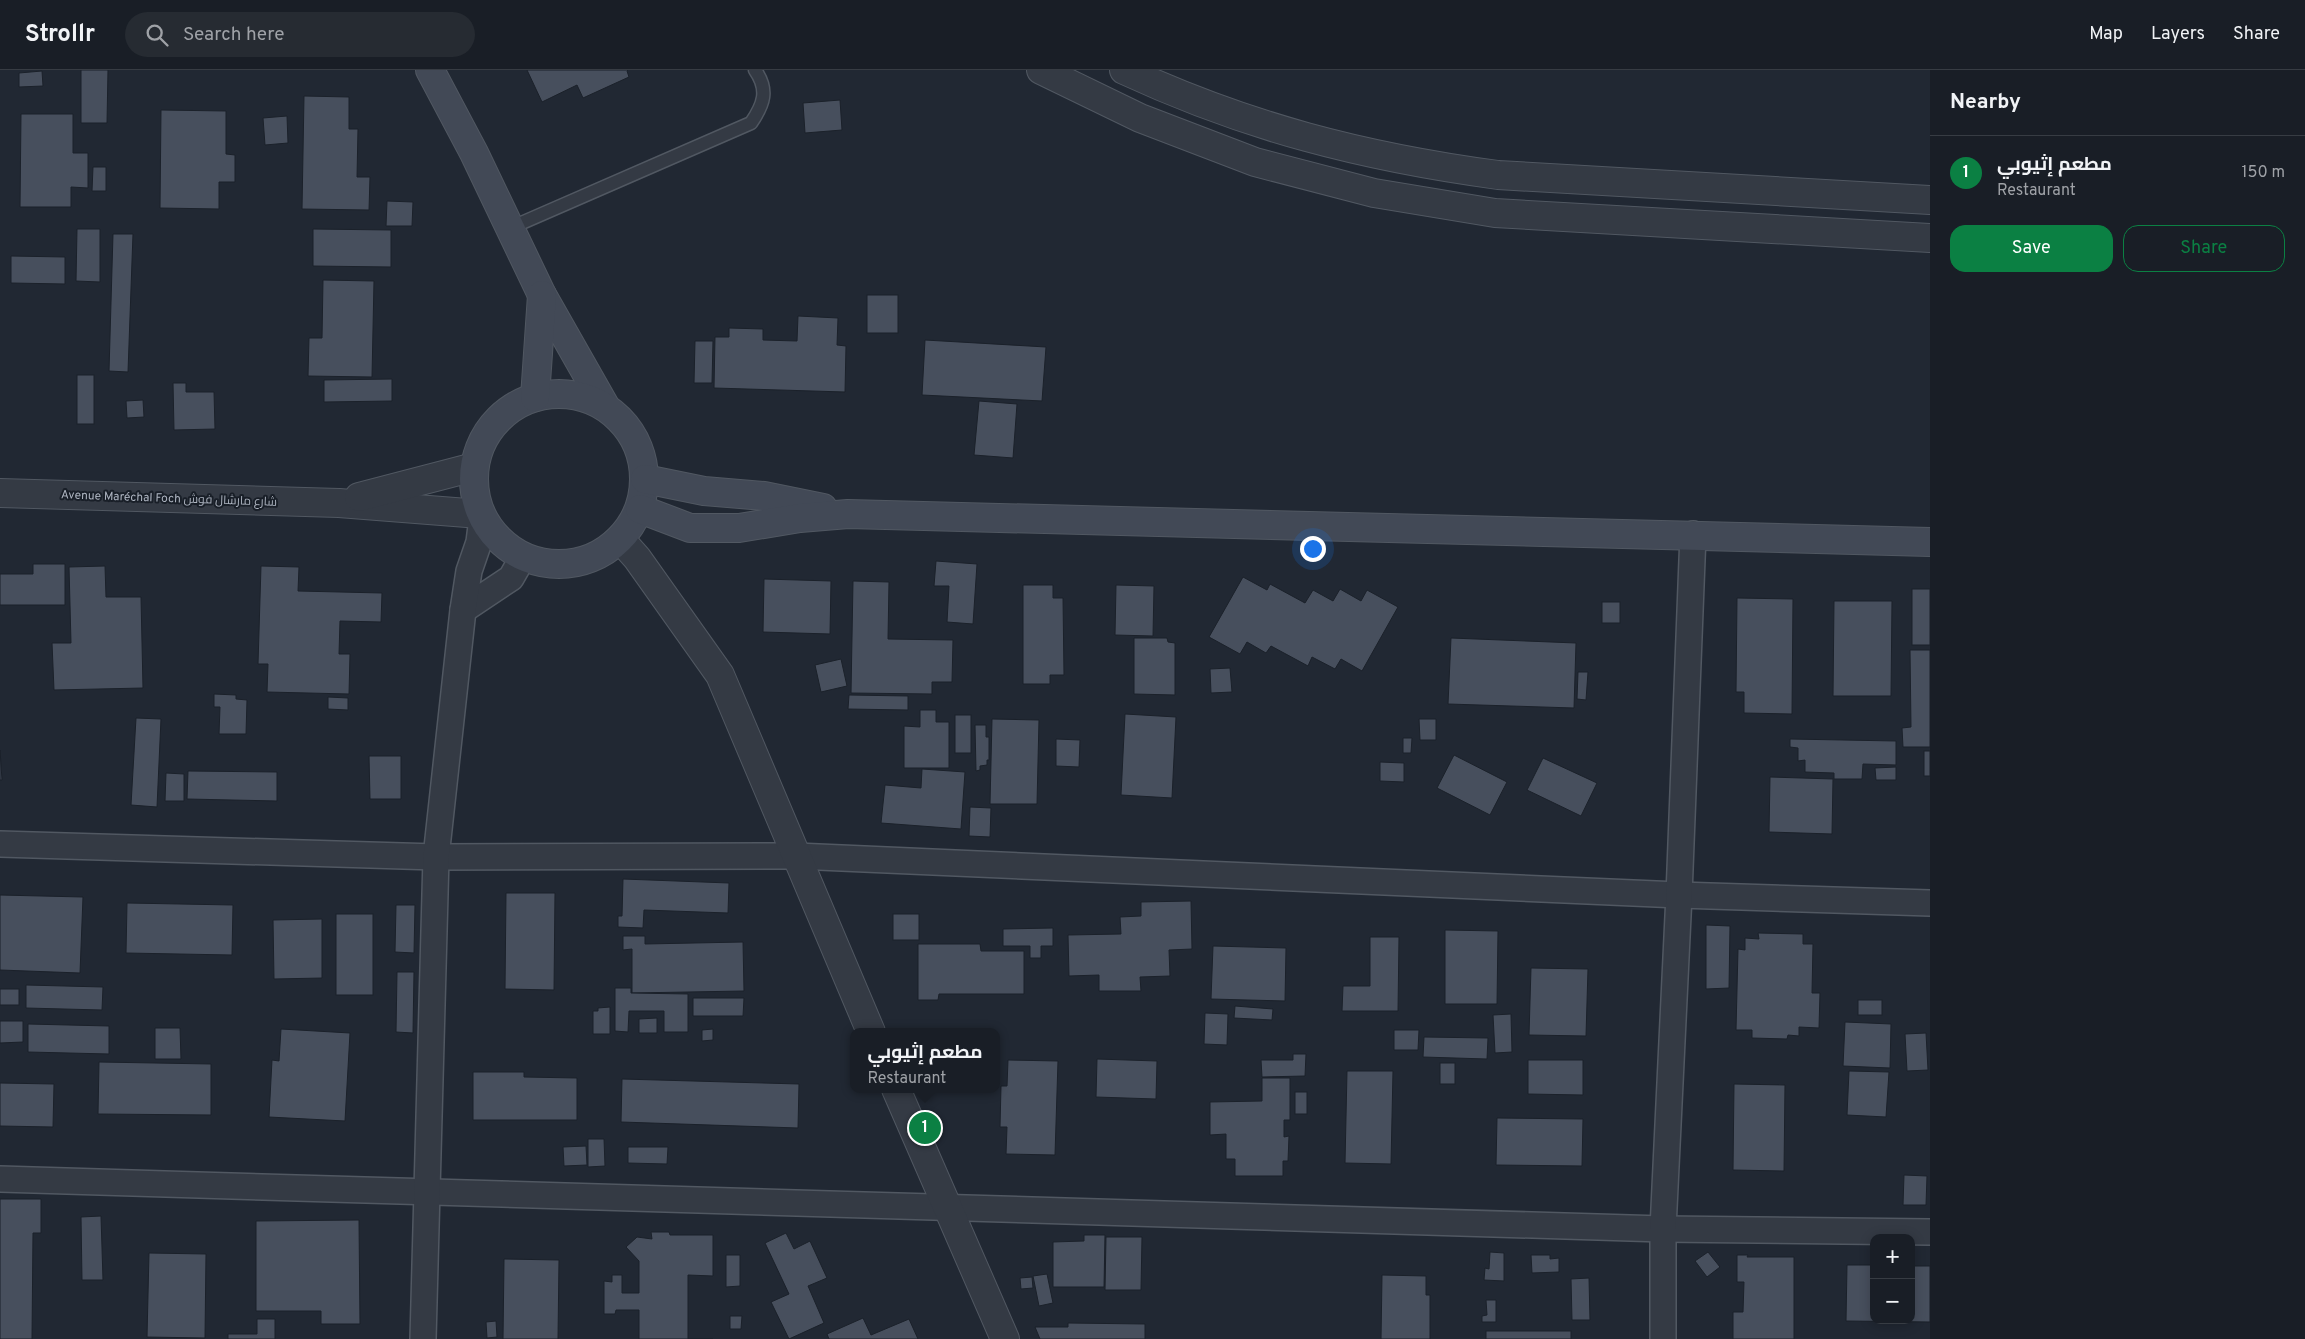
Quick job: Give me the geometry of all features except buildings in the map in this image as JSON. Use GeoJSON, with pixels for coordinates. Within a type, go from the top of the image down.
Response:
{"type":"FeatureCollection","features":[{"type":"Feature","properties":{"kind":"main road"},"geometry":{"type":"LineString","coordinates":[[430,70],[542,295],[605,406]]}},
{"type":"Feature","properties":{"kind":"main road"},"geometry":{"type":"LineString","coordinates":[[535,397],[542,295]]}},
{"type":"Feature","properties":{"kind":"main road"},"geometry":{"type":"LineString","coordinates":[[559,393],[582,396],[605,406],[622,420],[634,437],[643,457],[646,479],[640,509],[632,525],[620,539],[600,555],[574,563],[549,564],[523,557],[500,541],[481,516],[474,491],[474,467],[480,444],[494,423],[512,407],[535,397],[559,393]]}},
{"type":"Feature","properties":{"kind":"main road"},"geometry":{"type":"LineString","coordinates":[[646,479],[704,491],[764,496],[848,514]]}},
{"type":"Feature","properties":{"kind":"main road"},"geometry":{"type":"LineString","coordinates":[[640,509],[690,528],[739,528],[800,518],[848,514],[1693,534],[1930,542]]}},
{"type":"Feature","properties":{"kind":"street"},"geometry":{"type":"LineString","coordinates":[[1041,70],[1140,118],[1255,162],[1374,194],[1495,214],[1930,238]]}},
{"type":"Feature","properties":{"kind":"street"},"geometry":{"type":"LineString","coordinates":[[1124,70],[1214,108],[1287,133],[1356,151],[1426,165],[1498,175],[1930,200]]}},
{"type":"Feature","properties":{"kind":"street"},"geometry":{"type":"LineString","coordinates":[[338,503],[474,467]]}},
{"type":"Feature","properties":{"kind":"street","name":"Avenue Maréchal Foch شارع مارشال فوش"},"geometry":{"type":"LineString","coordinates":[[0,493],[338,503]]}},
{"type":"Feature","properties":{"kind":"street"},"geometry":{"type":"LineString","coordinates":[[338,503],[481,516],[479,542],[469,571],[463,610],[436,857],[423,1339]]}},
{"type":"Feature","properties":{"kind":"street"},"geometry":{"type":"LineString","coordinates":[[1663,1339],[1662,1229],[1679,895],[1693,534]]}},
{"type":"Feature","properties":{"kind":"street"},"geometry":{"type":"LineString","coordinates":[[620,539],[637,558],[720,675],[870,1028]]}},
{"type":"Feature","properties":{"kind":"street"},"geometry":{"type":"LineString","coordinates":[[463,610],[511,578],[523,557]]}},
{"type":"Feature","properties":{"kind":"street"},"geometry":{"type":"LineString","coordinates":[[0,844],[436,857],[796,856],[1679,895],[1930,903]]}},
{"type":"Feature","properties":{"kind":"street"},"geometry":{"type":"LineString","coordinates":[[898,1093],[1005,1339]]}},
{"type":"Feature","properties":{"kind":"street"},"geometry":{"type":"LineString","coordinates":[[0,1180],[1662,1229],[1930,1232]]}},
{"type":"Feature","properties":{"kind":"lane"},"geometry":{"type":"LineString","coordinates":[[510,228],[751,123],[762,108],[766,91],[755,70]]}},
{"type":"Feature","properties":{"kind":"place","name":"مطعم إثيوبي"},"geometry":{"type":"Point","coordinates":[925,1128]}}]}
